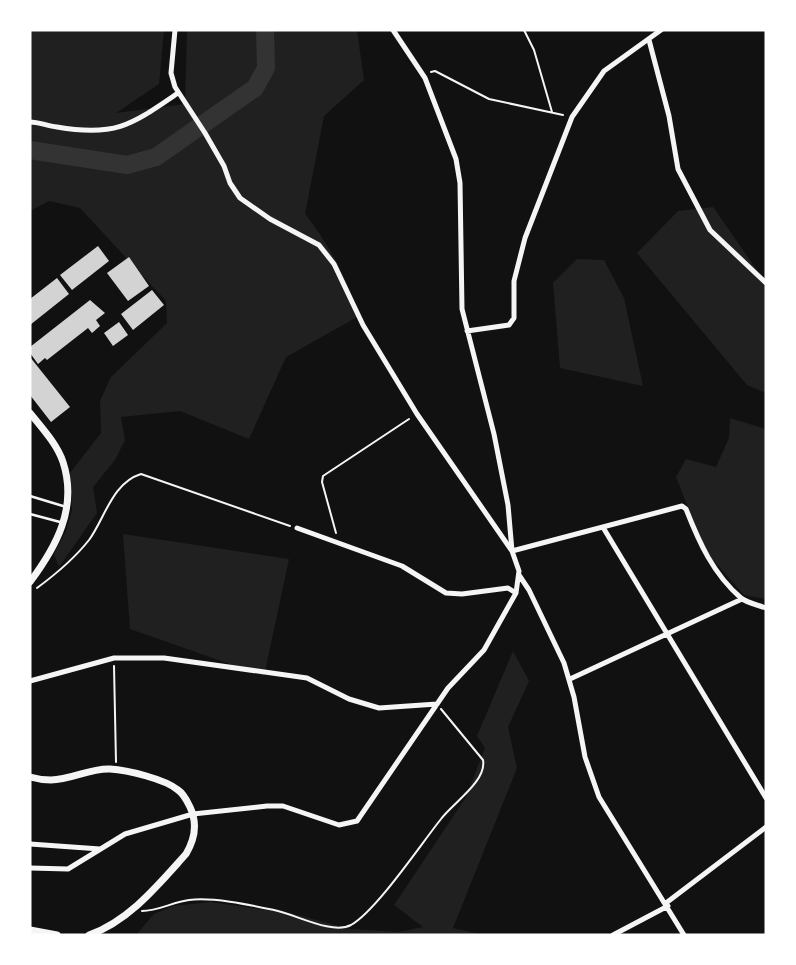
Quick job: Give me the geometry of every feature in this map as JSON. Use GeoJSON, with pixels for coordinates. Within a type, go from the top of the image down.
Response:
{"type":"FeatureCollection","features":[{"type":"Feature","properties":{"kind":"street"},"geometry":{"type":"LineString","coordinates":[[30,868],[68,869],[125,834],[193,814],[267,806],[300,810],[339,825],[357,821],[448,688],[484,650],[516,593],[519,575],[512,551],[417,414],[363,325],[334,264],[319,245],[270,219],[240,198],[205,134],[178,93],[171,73],[175,30]]}},
{"type":"Feature","properties":{"kind":"street"},"geometry":{"type":"LineString","coordinates":[[393,30],[423,74],[456,159],[460,183],[462,309],[509,505],[512,551]]}},
{"type":"Feature","properties":{"kind":"street"},"geometry":{"type":"LineString","coordinates":[[467,331],[509,326],[514,318],[514,281],[525,238],[572,117],[604,71],[661,30]]}},
{"type":"Feature","properties":{"kind":"street"},"geometry":{"type":"LineString","coordinates":[[649,40],[669,116],[678,169],[710,230],[766,283]]}},
{"type":"Feature","properties":{"kind":"street"},"geometry":{"type":"LineString","coordinates":[[30,122],[56,127],[116,129],[135,122],[178,93]]}},
{"type":"Feature","properties":{"kind":"street"},"geometry":{"type":"LineString","coordinates":[[30,413],[55,445],[63,463],[66,507],[64,523],[51,553],[30,582]]}},
{"type":"Feature","properties":{"kind":"street"},"geometry":{"type":"LineString","coordinates":[[512,551],[682,506],[687,509],[704,553],[742,599],[766,608]]}},
{"type":"Feature","properties":{"kind":"street"},"geometry":{"type":"LineString","coordinates":[[297,528],[402,566],[446,593],[462,594],[508,588],[516,593]]}},
{"type":"Feature","properties":{"kind":"street"},"geometry":{"type":"LineString","coordinates":[[604,528],[766,798]]}},
{"type":"Feature","properties":{"kind":"street"},"geometry":{"type":"LineString","coordinates":[[519,575],[564,663],[585,757],[599,797],[684,935]]}},
{"type":"Feature","properties":{"kind":"street"},"geometry":{"type":"LineString","coordinates":[[569,679],[742,599]]}},
{"type":"Feature","properties":{"kind":"street"},"geometry":{"type":"LineString","coordinates":[[30,681],[114,658],[164,658],[307,678],[349,699],[379,708],[437,704]]}},
{"type":"Feature","properties":{"kind":"street"},"geometry":{"type":"LineString","coordinates":[[30,778],[52,780],[91,771],[117,770],[171,785],[186,799],[193,814],[195,831],[186,854],[131,911],[99,932],[89,935]]}},
{"type":"Feature","properties":{"kind":"street"},"geometry":{"type":"LineString","coordinates":[[613,935],[667,905],[766,827]]}},
{"type":"Feature","properties":{"kind":"street"},"geometry":{"type":"LineString","coordinates":[[30,844],[100,849]]}},
{"type":"Feature","properties":{"kind":"street"},"geometry":{"type":"LineString","coordinates":[[30,930],[57,935]]}},
{"type":"Feature","properties":{"kind":"lane"},"geometry":{"type":"LineString","coordinates":[[30,496],[66,507]]}},
{"type":"Feature","properties":{"kind":"lane"},"geometry":{"type":"LineString","coordinates":[[30,514],[64,523]]}},
{"type":"Feature","properties":{"kind":"path"},"geometry":{"type":"LineString","coordinates":[[524,30],[534,50],[552,113]]}},
{"type":"Feature","properties":{"kind":"path"},"geometry":{"type":"LineString","coordinates":[[423,74],[435,71],[489,99],[572,117]]}},
{"type":"Feature","properties":{"kind":"path"},"geometry":{"type":"LineString","coordinates":[[340,544],[322,482],[323,476],[417,414]]}},
{"type":"Feature","properties":{"kind":"path"},"geometry":{"type":"LineString","coordinates":[[30,591],[62,570],[90,539],[120,486],[131,477],[141,474],[297,528]]}},
{"type":"Feature","properties":{"kind":"path"},"geometry":{"type":"LineString","coordinates":[[114,658],[117,770]]}},
{"type":"Feature","properties":{"kind":"path"},"geometry":{"type":"LineString","coordinates":[[131,911],[147,911],[184,901],[206,900],[276,910],[330,927],[351,925],[370,909],[451,807],[482,775],[483,760],[437,704]]}},
{"type":"Feature","properties":{"kind":"shaded area"},"geometry":{"type":"Polygon","coordinates":[[[30,30],[164,30],[159,84],[116,113],[185,104],[187,30],[357,30],[364,80],[324,116],[305,214],[337,263],[359,316],[286,357],[249,439],[180,411],[121,417],[125,440],[115,460],[93,487],[97,513],[59,567],[54,554],[66,531],[72,510],[70,473],[101,433],[100,401],[111,377],[167,323],[166,301],[80,208],[49,201],[30,211],[30,30]]]}},
{"type":"Feature","properties":{"kind":"shaded area"},"geometry":{"type":"Polygon","coordinates":[[[713,207],[766,283],[766,393],[747,385],[637,253],[678,211],[713,207]]]}},
{"type":"Feature","properties":{"kind":"shaded area"},"geometry":{"type":"Polygon","coordinates":[[[577,259],[604,260],[624,298],[643,386],[560,368],[553,283],[577,259]]]}},
{"type":"Feature","properties":{"kind":"shaded area"},"geometry":{"type":"Polygon","coordinates":[[[730,418],[766,429],[766,599],[744,595],[706,552],[676,477],[686,459],[716,467],[729,438],[730,418]]]}},
{"type":"Feature","properties":{"kind":"shaded area"},"geometry":{"type":"Polygon","coordinates":[[[123,534],[289,559],[264,676],[130,629],[123,534]]]}},
{"type":"Feature","properties":{"kind":"shaded area"},"geometry":{"type":"Polygon","coordinates":[[[513,651],[529,681],[508,727],[517,768],[453,928],[484,935],[136,935],[154,914],[173,906],[210,902],[294,914],[350,929],[399,932],[423,927],[394,905],[466,797],[485,748],[477,736],[513,651]]]}},
{"type":"Feature","properties":{"kind":"building"},"geometry":{"type":"Polygon","coordinates":[[[98,246],[109,261],[72,290],[60,275],[98,246]]]}},
{"type":"Feature","properties":{"kind":"building"},"geometry":{"type":"Polygon","coordinates":[[[129,257],[149,286],[128,301],[107,273],[129,257]]]}},
{"type":"Feature","properties":{"kind":"building"},"geometry":{"type":"Polygon","coordinates":[[[57,278],[69,294],[30,325],[30,299],[57,278]]]}},
{"type":"Feature","properties":{"kind":"building"},"geometry":{"type":"Polygon","coordinates":[[[152,290],[164,305],[133,330],[121,314],[152,290]]]}},
{"type":"Feature","properties":{"kind":"building"},"geometry":{"type":"Polygon","coordinates":[[[90,300],[105,313],[96,320],[100,326],[92,333],[88,328],[38,364],[30,353],[30,347],[90,300]]]}},
{"type":"Feature","properties":{"kind":"building"},"geometry":{"type":"Polygon","coordinates":[[[119,322],[128,335],[113,346],[104,333],[119,322]]]}},
{"type":"Feature","properties":{"kind":"building"},"geometry":{"type":"Polygon","coordinates":[[[30,357],[70,407],[51,422],[30,395],[30,357]]]}},
{"type":"Feature","properties":{"kind":"waterway"},"geometry":{"type":"LineString","coordinates":[[30,150],[127,165],[156,157],[255,88],[266,68],[265,30]]}}]}
